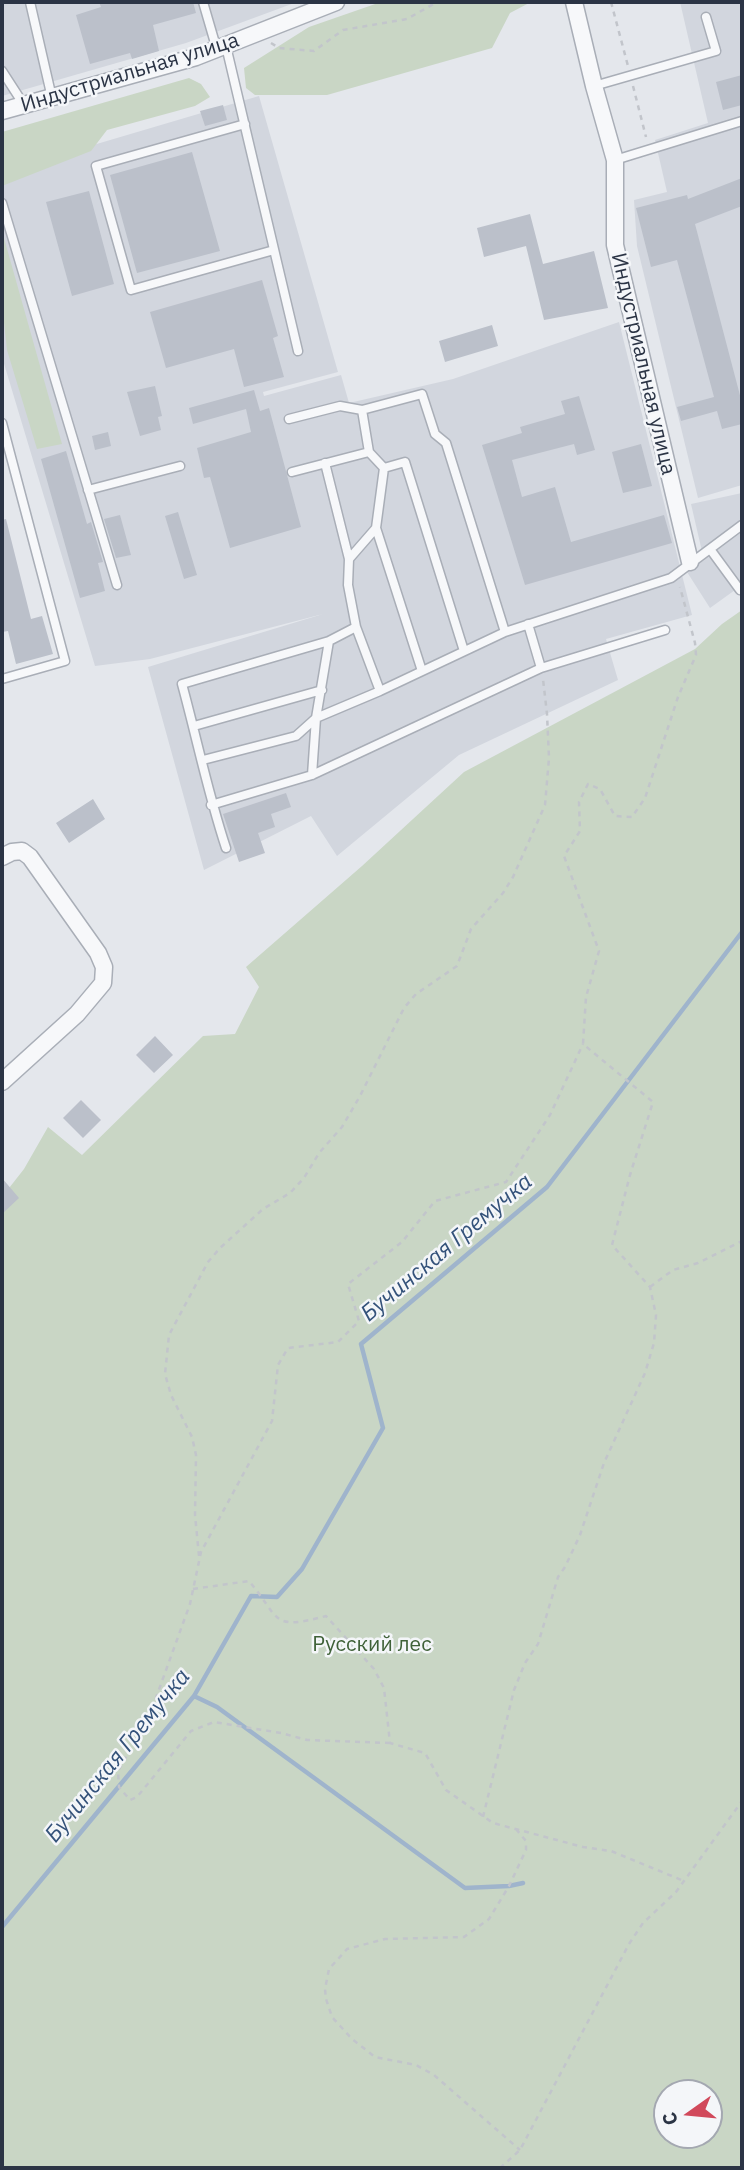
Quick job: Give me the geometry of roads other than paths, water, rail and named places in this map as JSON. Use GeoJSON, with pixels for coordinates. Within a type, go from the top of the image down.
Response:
{"type":"FeatureCollection","features":[{"type":"Feature","properties":{"kind":"street","name":"Индустриальная улица"},"geometry":{"type":"LineString","coordinates":[[2,111],[222,48],[336,2]]}},
{"type":"Feature","properties":{"kind":"street","name":"Индустриальная улица"},"geometry":{"type":"LineString","coordinates":[[574,2],[615,160],[615,245],[690,562]]}},
{"type":"Feature","properties":{"kind":"street"},"geometry":{"type":"LineString","coordinates":[[2,857],[12,852],[22,852],[30,858],[98,953],[104,967],[103,983],[77,1014],[2,1082]]}},
{"type":"Feature","properties":{"kind":"lane"},"geometry":{"type":"LineString","coordinates":[[30,2],[52,97]]}},
{"type":"Feature","properties":{"kind":"lane"},"geometry":{"type":"LineString","coordinates":[[203,2],[222,48],[245,124],[298,351]]}},
{"type":"Feature","properties":{"kind":"lane"},"geometry":{"type":"LineString","coordinates":[[594,86],[716,51],[706,17]]}},
{"type":"Feature","properties":{"kind":"lane"},"geometry":{"type":"LineString","coordinates":[[2,71],[24,106]]}},
{"type":"Feature","properties":{"kind":"lane"},"geometry":{"type":"LineString","coordinates":[[615,160],[742,121]]}},
{"type":"Feature","properties":{"kind":"lane"},"geometry":{"type":"LineString","coordinates":[[245,124],[96,166],[131,290],[274,250]]}},
{"type":"Feature","properties":{"kind":"lane"},"geometry":{"type":"LineString","coordinates":[[2,203],[117,585]]}},
{"type":"Feature","properties":{"kind":"lane"},"geometry":{"type":"LineString","coordinates":[[289,419],[340,406],[362,410],[422,394],[435,434],[446,443],[505,632]]}},
{"type":"Feature","properties":{"kind":"lane"},"geometry":{"type":"LineString","coordinates":[[362,410],[369,452],[384,468]]}},
{"type":"Feature","properties":{"kind":"lane"},"geometry":{"type":"LineString","coordinates":[[2,423],[65,661],[2,679]]}},
{"type":"Feature","properties":{"kind":"lane"},"geometry":{"type":"LineString","coordinates":[[292,472],[369,452]]}},
{"type":"Feature","properties":{"kind":"lane"},"geometry":{"type":"LineString","coordinates":[[384,468],[405,462],[464,651]]}},
{"type":"Feature","properties":{"kind":"lane"},"geometry":{"type":"LineString","coordinates":[[325,463],[349,559],[348,584],[356,627],[380,691]]}},
{"type":"Feature","properties":{"kind":"lane"},"geometry":{"type":"LineString","coordinates":[[88,490],[180,466]]}},
{"type":"Feature","properties":{"kind":"lane"},"geometry":{"type":"LineString","coordinates":[[384,468],[376,528],[422,671]]}},
{"type":"Feature","properties":{"kind":"lane"},"geometry":{"type":"LineString","coordinates":[[203,760],[296,736],[316,718],[505,632],[671,578],[742,525]]}},
{"type":"Feature","properties":{"kind":"lane"},"geometry":{"type":"LineString","coordinates":[[349,559],[376,528]]}},
{"type":"Feature","properties":{"kind":"lane"},"geometry":{"type":"LineString","coordinates":[[710,549],[740,590],[742,589]]}},
{"type":"Feature","properties":{"kind":"lane"},"geometry":{"type":"LineString","coordinates":[[528,624],[541,668]]}},
{"type":"Feature","properties":{"kind":"lane"},"geometry":{"type":"LineString","coordinates":[[226,848],[211,805],[203,760],[182,684],[329,641],[356,627]]}},
{"type":"Feature","properties":{"kind":"lane"},"geometry":{"type":"LineString","coordinates":[[211,805],[312,775],[541,668],[665,629]]}},
{"type":"Feature","properties":{"kind":"lane"},"geometry":{"type":"LineString","coordinates":[[312,775],[316,718],[329,641]]}},
{"type":"Feature","properties":{"kind":"lane"},"geometry":{"type":"LineString","coordinates":[[194,726],[322,690]]}},
{"type":"Feature","properties":{"kind":"waterway","name":"Бучинская Гремучка"},"geometry":{"type":"LineString","coordinates":[[2,1927],[194,1696],[251,1596],[277,1597],[302,1569],[383,1428],[361,1344],[547,1187],[742,932]]}},
{"type":"Feature","properties":{"kind":"waterway"},"geometry":{"type":"LineString","coordinates":[[194,1696],[217,1707],[465,1888],[523,1883]]}},
{"type":"Feature","properties":{"kind":"park label","name":"Русский лес"},"geometry":{"type":"Point","coordinates":[372,1645]}}]}
